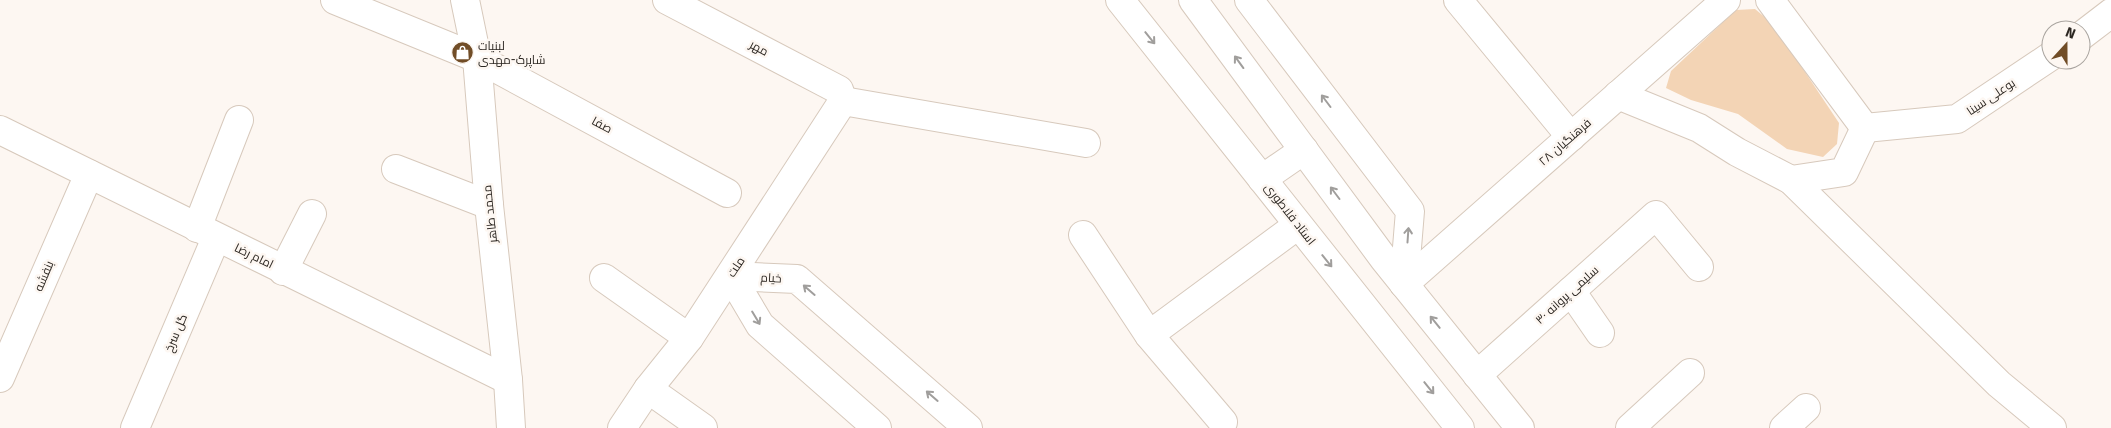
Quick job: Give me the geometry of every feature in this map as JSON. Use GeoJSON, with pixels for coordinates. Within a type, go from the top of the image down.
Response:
{"type":"FeatureCollection","features":[{"type":"Feature","properties":{"kind":"street","name":"صفا"},"geometry":{"type":"LineString","coordinates":[[335,0],[477,58],[727,192]]}},
{"type":"Feature","properties":{"kind":"street","name":"محمد طاهر"},"geometry":{"type":"LineString","coordinates":[[465,0],[477,58],[489,205],[508,380],[511,428]]}},
{"type":"Feature","properties":{"kind":"street","name":"مهر"},"geometry":{"type":"LineString","coordinates":[[668,0],[839,90],[843,101]]}},
{"type":"Feature","properties":{"kind":"street","name":"استاد فلاطوری"},"geometry":{"type":"LineString","coordinates":[[1120,0],[1460,428]]}},
{"type":"Feature","properties":{"kind":"street"},"geometry":{"type":"LineString","coordinates":[[1193,0],[1404,284],[1520,428]]}},
{"type":"Feature","properties":{"kind":"street"},"geometry":{"type":"LineString","coordinates":[[1249,0],[1410,211],[1404,284]]}},
{"type":"Feature","properties":{"kind":"street"},"geometry":{"type":"LineString","coordinates":[[1458,0],[1570,137]]}},
{"type":"Feature","properties":{"kind":"street","name":"فرهنگیان ۲۸"},"geometry":{"type":"LineString","coordinates":[[1404,284],[1726,0]]}},
{"type":"Feature","properties":{"kind":"street"},"geometry":{"type":"LineString","coordinates":[[1770,0],[1865,128],[1844,172],[1791,180]]}},
{"type":"Feature","properties":{"kind":"street"},"geometry":{"type":"LineString","coordinates":[[2091,28],[2111,13]]}},
{"type":"Feature","properties":{"kind":"street","name":"بوعلی سینا"},"geometry":{"type":"LineString","coordinates":[[1865,128],[1957,119],[2041,63]]}},
{"type":"Feature","properties":{"kind":"street"},"geometry":{"type":"LineString","coordinates":[[1618,95],[1699,128],[1737,152],[1791,180],[1999,384],[2052,428]]}},
{"type":"Feature","properties":{"kind":"street"},"geometry":{"type":"LineString","coordinates":[[843,101],[1086,143]]}},
{"type":"Feature","properties":{"kind":"street","name":"ملت"},"geometry":{"type":"LineString","coordinates":[[622,428],[648,389],[689,338],[731,276],[843,101]]}},
{"type":"Feature","properties":{"kind":"street","name":"گل سرخ"},"geometry":{"type":"LineString","coordinates":[[136,428],[207,233],[239,120]]}},
{"type":"Feature","properties":{"kind":"street","name":"امام رضا"},"geometry":{"type":"LineString","coordinates":[[0,130],[283,271],[508,380]]}},
{"type":"Feature","properties":{"kind":"street"},"geometry":{"type":"LineString","coordinates":[[1262,179],[1304,150]]}},
{"type":"Feature","properties":{"kind":"street"},"geometry":{"type":"LineString","coordinates":[[396,169],[489,205]]}},
{"type":"Feature","properties":{"kind":"street","name":"بنفشه"},"geometry":{"type":"LineString","coordinates":[[0,378],[89,174]]}},
{"type":"Feature","properties":{"kind":"street"},"geometry":{"type":"LineString","coordinates":[[283,271],[312,214]]}},
{"type":"Feature","properties":{"kind":"street","name":"سلیمی پروانه ۳۰"},"geometry":{"type":"LineString","coordinates":[[1477,375],[1656,215],[1699,267]]}},
{"type":"Feature","properties":{"kind":"street"},"geometry":{"type":"LineString","coordinates":[[1149,335],[1298,225]]}},
{"type":"Feature","properties":{"kind":"street"},"geometry":{"type":"LineString","coordinates":[[1083,235],[1149,335],[1223,422]]}},
{"type":"Feature","properties":{"kind":"street"},"geometry":{"type":"LineString","coordinates":[[731,276],[760,325],[877,428]]}},
{"type":"Feature","properties":{"kind":"street","name":"خیام"},"geometry":{"type":"LineString","coordinates":[[731,276],[797,279],[968,428]]}},
{"type":"Feature","properties":{"kind":"street"},"geometry":{"type":"LineString","coordinates":[[604,278],[689,338]]}},
{"type":"Feature","properties":{"kind":"street"},"geometry":{"type":"LineString","coordinates":[[1571,292],[1600,333]]}},
{"type":"Feature","properties":{"kind":"street"},"geometry":{"type":"LineString","coordinates":[[1630,428],[1690,373]]}},
{"type":"Feature","properties":{"kind":"street"},"geometry":{"type":"LineString","coordinates":[[648,389],[703,428]]}},
{"type":"Feature","properties":{"kind":"street"},"geometry":{"type":"LineString","coordinates":[[1784,428],[1806,408]]}},
{"type":"Feature","properties":{"kind":"shaded area"},"geometry":{"type":"Polygon","coordinates":[[[1755,9],[1773,24],[1839,123],[1837,144],[1823,157],[1787,149],[1738,114],[1691,100],[1666,88],[1671,71],[1736,10],[1755,9]]]}},
{"type":"Feature","properties":{"kind":"place","name":"لبنیات شاپرک-مهدی"},"geometry":{"type":"Point","coordinates":[462,53]}}]}
